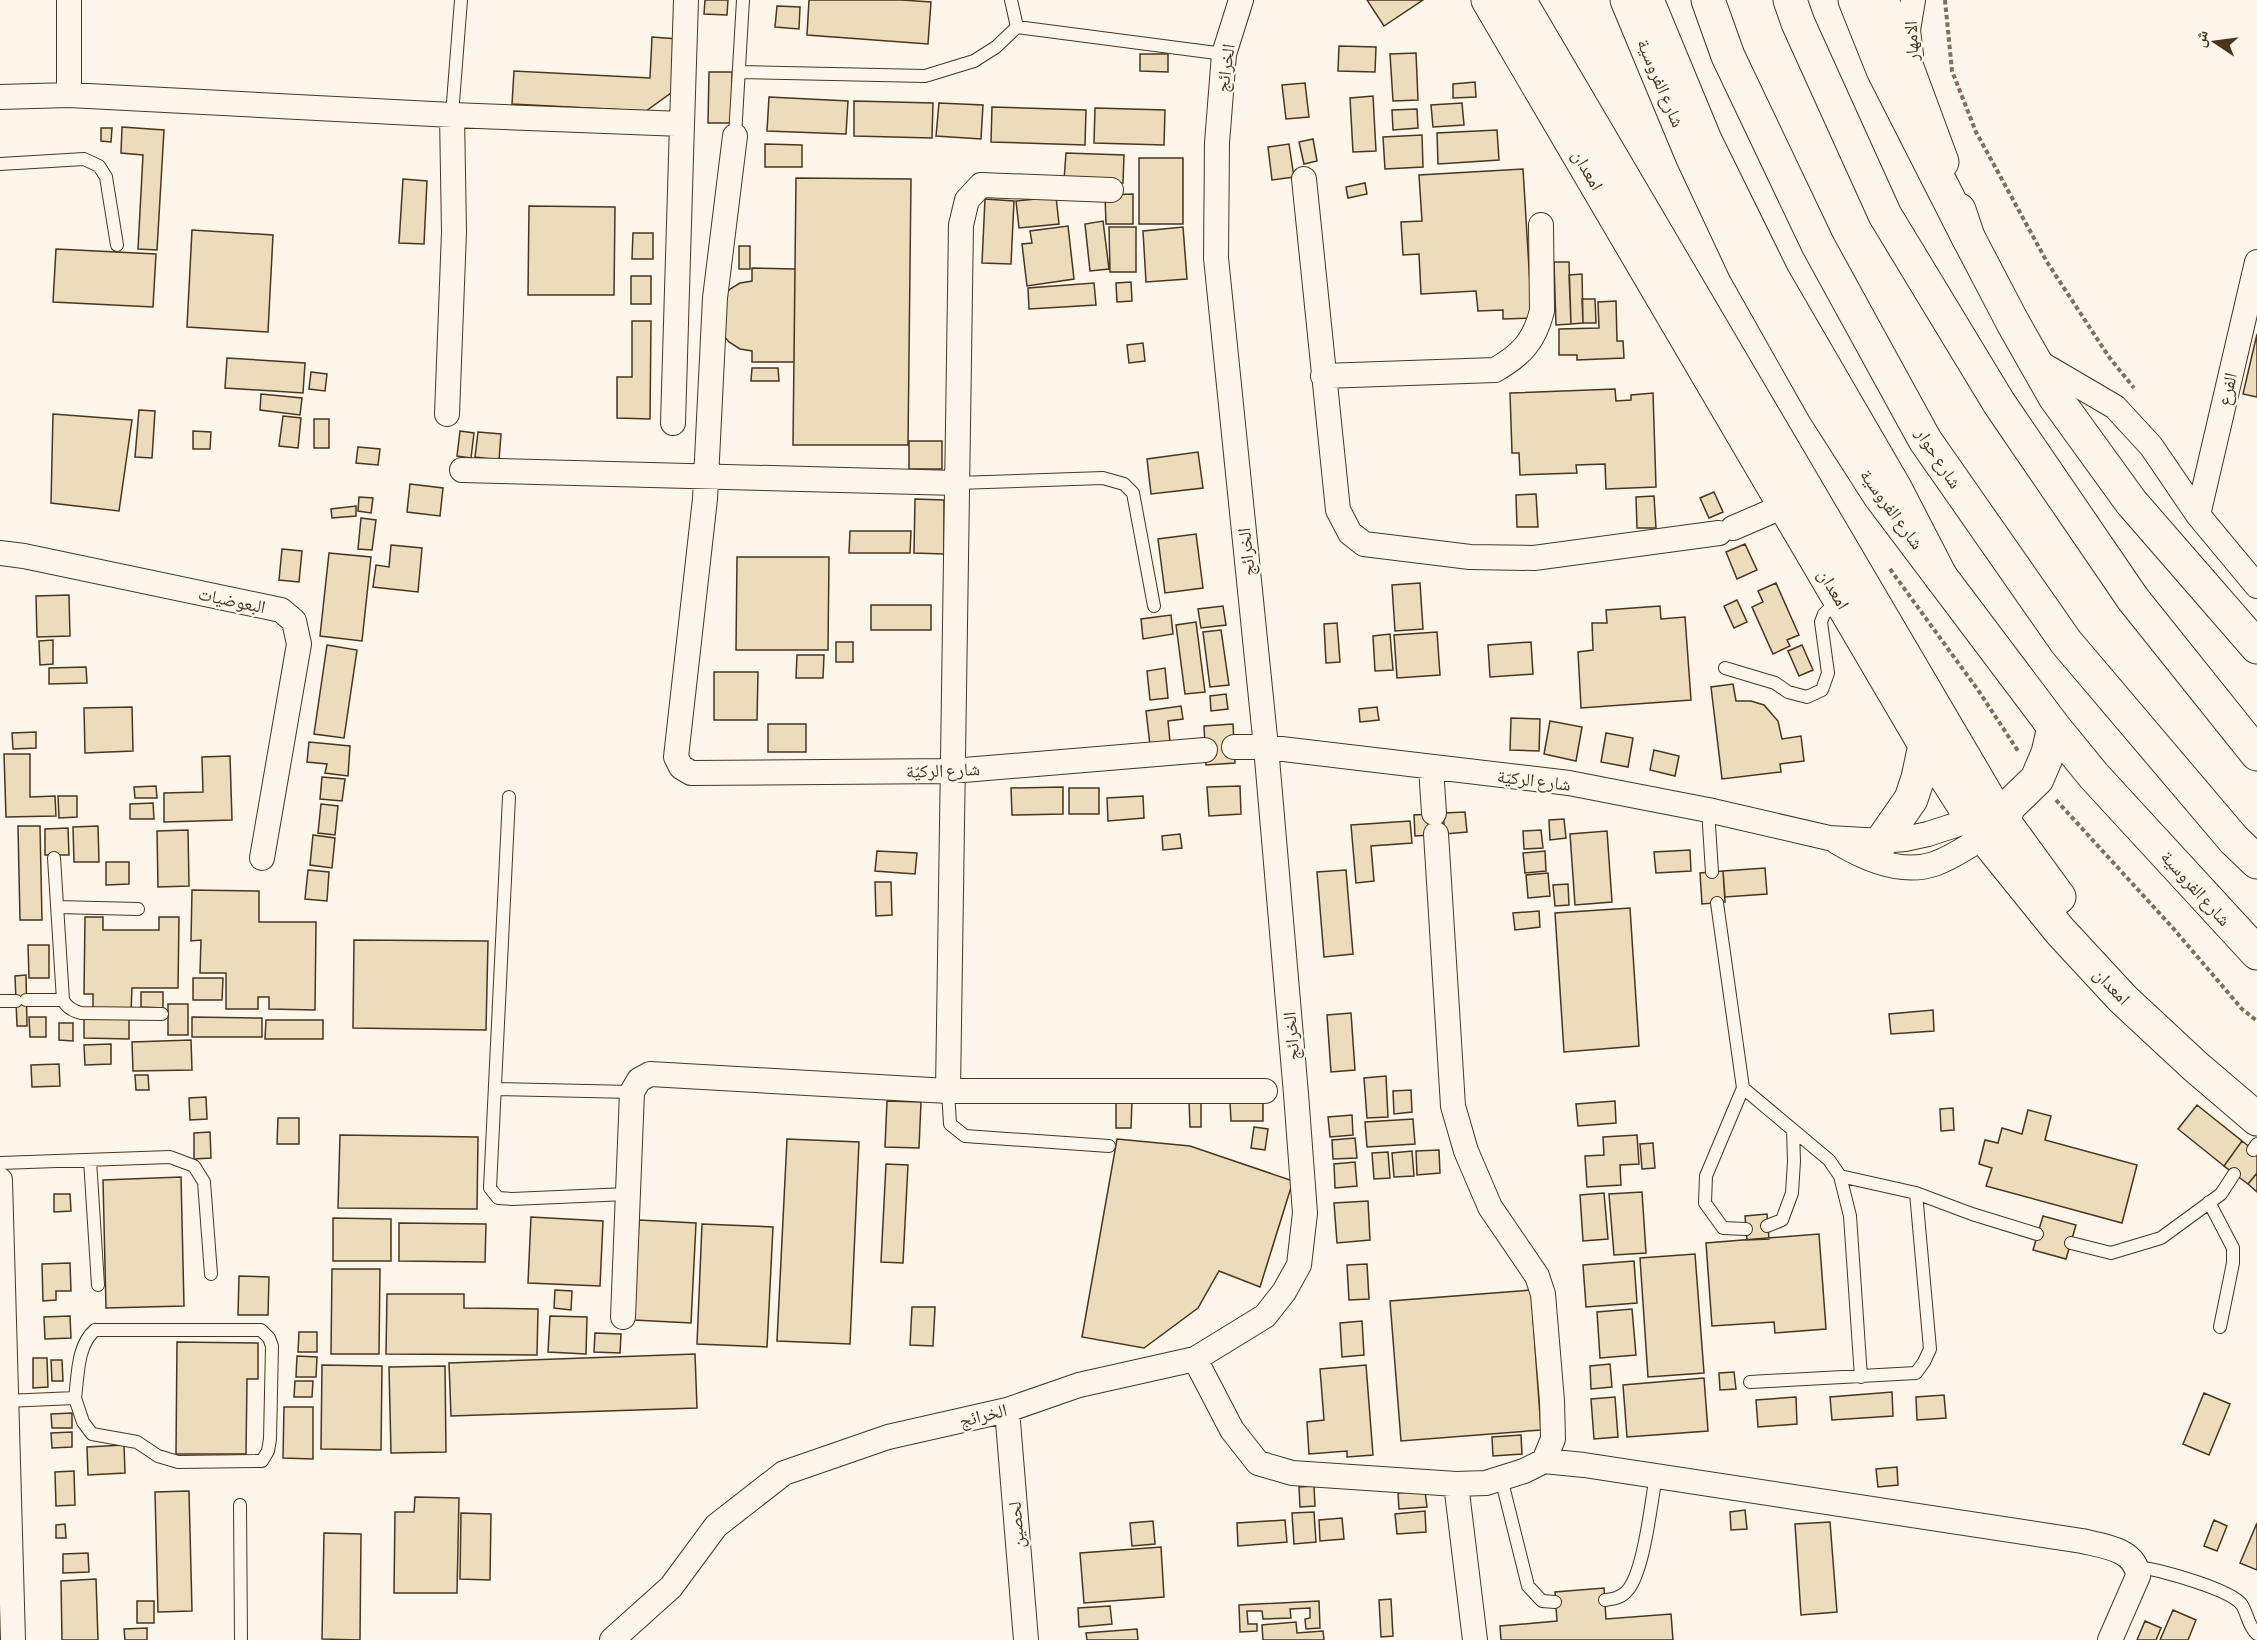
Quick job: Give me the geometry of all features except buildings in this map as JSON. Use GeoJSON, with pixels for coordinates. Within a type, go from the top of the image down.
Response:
{"type":"FeatureCollection","features":[{"type":"Feature","properties":{"kind":"main road","name":"امعدان"},"geometry":{"type":"LineString","coordinates":[[1488,0],[1925,745],[1992,819],[2076,919],[2140,985],[2215,1056],[2257,1091]]}},
{"type":"Feature","properties":{"kind":"main road","name":"امعدان"},"geometry":{"type":"LineString","coordinates":[[1519,0],[1992,819],[2060,931],[2123,999],[2195,1066],[2256,1138]]}},
{"type":"Feature","properties":{"kind":"main road","name":"شارع الفروسية"},"geometry":{"type":"LineString","coordinates":[[1627,0],[1692,156],[1745,269],[1823,407],[1880,496],[2094,776],[2257,953]]}},
{"type":"Feature","properties":{"kind":"main road"},"geometry":{"type":"LineString","coordinates":[[1647,0],[1705,140],[1773,278],[1895,488],[1941,577]]}},
{"type":"Feature","properties":{"kind":"main road","name":"شارع حوار"},"geometry":{"type":"LineString","coordinates":[[1708,0],[1728,56],[1818,245],[1925,440],[2066,642],[2234,840],[2257,862]]}},
{"type":"Feature","properties":{"kind":"main road"},"geometry":{"type":"LineString","coordinates":[[1790,0],[1798,23],[1885,214],[1999,403],[2133,600],[2257,754]]}},
{"type":"Feature","properties":{"kind":"main road"},"geometry":{"type":"LineString","coordinates":[[1855,0],[1883,70],[1968,237],[2055,397],[2131,502],[2257,647]]}},
{"type":"Feature","properties":{"kind":"main road"},"geometry":{"type":"LineString","coordinates":[[1882,0],[1914,81],[1968,237]]}},
{"type":"Feature","properties":{"kind":"main road","name":"شارع الركيّة"},"geometry":{"type":"LineString","coordinates":[[1992,819],[2037,779],[2048,753],[2054,726]]}},
{"type":"Feature","properties":{"kind":"main road"},"geometry":{"type":"LineString","coordinates":[[1882,842],[1911,799],[1925,745]]}},
{"type":"Feature","properties":{"kind":"main road"},"geometry":{"type":"LineString","coordinates":[[2037,779],[2065,775],[2094,776]]}},
{"type":"Feature","properties":{"kind":"street"},"geometry":{"type":"LineString","coordinates":[[69,0],[69,95]]}},
{"type":"Feature","properties":{"kind":"street"},"geometry":{"type":"LineString","coordinates":[[673,423],[686,0]]}},
{"type":"Feature","properties":{"kind":"street","name":"الخرائج"},"geometry":{"type":"LineString","coordinates":[[612,1640],[671,1587],[716,1526],[784,1473],[888,1437],[1006,1410],[1079,1385],[1195,1359],[1265,1316],[1284,1292],[1299,1265],[1305,1213],[1296,1094],[1266,747],[1216,258],[1217,143],[1224,54],[1241,0]]}},
{"type":"Feature","properties":{"kind":"street","name":"الامهار"},"geometry":{"type":"LineString","coordinates":[[1913,0],[1908,30],[1914,81]]}},
{"type":"Feature","properties":{"kind":"street"},"geometry":{"type":"LineString","coordinates":[[0,97],[69,95],[452,115],[682,124]]}},
{"type":"Feature","properties":{"kind":"street"},"geometry":{"type":"LineString","coordinates":[[447,414],[454,232],[452,115]]}},
{"type":"Feature","properties":{"kind":"street"},"geometry":{"type":"LineString","coordinates":[[707,477],[715,297],[735,136]]}},
{"type":"Feature","properties":{"kind":"street"},"geometry":{"type":"LineString","coordinates":[[1304,179],[1338,510],[1350,533],[1364,544],[1470,557],[1534,558],[1726,531],[1784,506]]}},
{"type":"Feature","properties":{"kind":"street"},"geometry":{"type":"LineString","coordinates":[[948,1091],[961,225],[967,200],[981,185],[1111,190]]}},
{"type":"Feature","properties":{"kind":"street"},"geometry":{"type":"LineString","coordinates":[[1323,376],[1495,370],[1522,353],[1539,322],[1542,311],[1540,225]]}},
{"type":"Feature","properties":{"kind":"street","name":"الفرع"},"geometry":{"type":"LineString","coordinates":[[2198,515],[2257,262]]}},
{"type":"Feature","properties":{"kind":"street"},"geometry":{"type":"LineString","coordinates":[[2033,358],[2115,407],[2151,446],[2198,515],[2257,586]]}},
{"type":"Feature","properties":{"kind":"street"},"geometry":{"type":"LineString","coordinates":[[462,470],[957,483]]}},
{"type":"Feature","properties":{"kind":"street","name":"شارع الركيّة"},"geometry":{"type":"LineString","coordinates":[[707,477],[676,756],[681,767],[691,773],[952,771],[1205,750]]}},
{"type":"Feature","properties":{"kind":"street","name":"البعوضيات"},"geometry":{"type":"LineString","coordinates":[[0,553],[24,556],[280,610],[294,621],[298,644],[262,858]]}},
{"type":"Feature","properties":{"kind":"street","name":"شارع الركيّة"},"geometry":{"type":"LineString","coordinates":[[1234,747],[1266,747],[1569,783],[1708,810],[1830,838],[1882,842],[1992,819]]}},
{"type":"Feature","properties":{"kind":"street"},"geometry":{"type":"LineString","coordinates":[[1431,767],[1454,1107],[1466,1150],[1490,1207],[1537,1276],[1543,1294],[1553,1439],[1544,1461]]}},
{"type":"Feature","properties":{"kind":"street","name":"شارع الركيّة"},"geometry":{"type":"LineString","coordinates":[[1830,838],[1859,855],[1885,864],[1903,867],[1931,865],[1992,819]]}},
{"type":"Feature","properties":{"kind":"street"},"geometry":{"type":"LineString","coordinates":[[623,1317],[632,1092],[639,1080],[650,1074],[948,1091],[1265,1091]]}},
{"type":"Feature","properties":{"kind":"street"},"geometry":{"type":"LineString","coordinates":[[0,1180],[13,1640]]}},
{"type":"Feature","properties":{"kind":"street"},"geometry":{"type":"LineString","coordinates":[[1195,1359],[1232,1430],[1258,1463],[1292,1473],[1456,1484],[1485,1483],[1544,1461],[1656,1476],[2115,1549],[2128,1556],[2137,1567],[2138,1576],[2110,1640]]}},
{"type":"Feature","properties":{"kind":"street","name":"لحصين"},"geometry":{"type":"LineString","coordinates":[[1006,1410],[1026,1640]]}},
{"type":"Feature","properties":{"kind":"street"},"geometry":{"type":"LineString","coordinates":[[1456,1484],[1475,1640]]}},
{"type":"Feature","properties":{"kind":"lane"},"geometry":{"type":"LineString","coordinates":[[452,115],[461,0]]}},
{"type":"Feature","properties":{"kind":"lane"},"geometry":{"type":"LineString","coordinates":[[735,136],[743,0]]}},
{"type":"Feature","properties":{"kind":"lane"},"geometry":{"type":"LineString","coordinates":[[1011,0],[1017,27]]}},
{"type":"Feature","properties":{"kind":"lane"},"geometry":{"type":"LineString","coordinates":[[739,72],[926,76],[974,61],[996,47],[1017,27]]}},
{"type":"Feature","properties":{"kind":"lane"},"geometry":{"type":"LineString","coordinates":[[1017,27],[1224,54]]}},
{"type":"Feature","properties":{"kind":"lane"},"geometry":{"type":"LineString","coordinates":[[0,164],[84,159],[99,166],[106,177],[117,245]]}},
{"type":"Feature","properties":{"kind":"lane"},"geometry":{"type":"LineString","coordinates":[[957,483],[1103,478],[1124,484],[1133,493],[1154,606]]}},
{"type":"Feature","properties":{"kind":"lane"},"geometry":{"type":"LineString","coordinates":[[1725,668],[1775,683],[1788,692],[1807,697],[1822,690],[1828,673],[1821,622],[1824,614],[1840,600]]}},
{"type":"Feature","properties":{"kind":"lane"},"geometry":{"type":"LineString","coordinates":[[509,797],[490,1188],[498,1198],[627,1194]]}},
{"type":"Feature","properties":{"kind":"lane"},"geometry":{"type":"LineString","coordinates":[[1708,810],[1712,872]]}},
{"type":"Feature","properties":{"kind":"lane"},"geometry":{"type":"LineString","coordinates":[[54,858],[63,1000],[70,1009],[81,1013],[162,1014]]}},
{"type":"Feature","properties":{"kind":"lane"},"geometry":{"type":"LineString","coordinates":[[1717,903],[1743,1088],[1706,1176],[1705,1203],[1723,1228],[1746,1229]]}},
{"type":"Feature","properties":{"kind":"lane"},"geometry":{"type":"LineString","coordinates":[[57,907],[138,909]]}},
{"type":"Feature","properties":{"kind":"lane"},"geometry":{"type":"LineString","coordinates":[[0,1001],[63,1000]]}},
{"type":"Feature","properties":{"kind":"lane"},"geometry":{"type":"LineString","coordinates":[[1743,1088],[1829,1160],[1840,1176],[1850,1216],[1861,1377]]}},
{"type":"Feature","properties":{"kind":"lane"},"geometry":{"type":"LineString","coordinates":[[495,1089],[632,1092]]}},
{"type":"Feature","properties":{"kind":"lane"},"geometry":{"type":"LineString","coordinates":[[948,1091],[950,1124],[965,1136],[1109,1146]]}},
{"type":"Feature","properties":{"kind":"lane"},"geometry":{"type":"LineString","coordinates":[[1767,1226],[1782,1220],[1792,1193],[1793,1130]]}},
{"type":"Feature","properties":{"kind":"lane"},"geometry":{"type":"LineString","coordinates":[[0,1163],[170,1157],[194,1166],[204,1182],[211,1274]]}},
{"type":"Feature","properties":{"kind":"lane"},"geometry":{"type":"LineString","coordinates":[[90,1160],[98,1285]]}},
{"type":"Feature","properties":{"kind":"lane"},"geometry":{"type":"LineString","coordinates":[[2071,1242],[2111,1253],[2161,1238],[2221,1194],[2234,1174]]}},
{"type":"Feature","properties":{"kind":"lane"},"geometry":{"type":"LineString","coordinates":[[1840,1176],[1916,1193],[1972,1214],[2037,1234]]}},
{"type":"Feature","properties":{"kind":"lane"},"geometry":{"type":"LineString","coordinates":[[1750,1382],[1916,1373],[1930,1348],[1916,1193]]}},
{"type":"Feature","properties":{"kind":"lane"},"geometry":{"type":"LineString","coordinates":[[2209,1202],[2232,1248],[2233,1263],[2220,1327]]}},
{"type":"Feature","properties":{"kind":"lane"},"geometry":{"type":"LineString","coordinates":[[95,1330],[261,1330],[269,1338],[272,1346],[270,1439],[268,1451],[262,1461],[178,1462],[158,1456],[137,1442],[92,1434],[83,1422],[75,1398],[81,1355],[88,1336],[95,1330]]}},
{"type":"Feature","properties":{"kind":"lane"},"geometry":{"type":"LineString","coordinates":[[6,1401],[75,1398]]}},
{"type":"Feature","properties":{"kind":"lane"},"geometry":{"type":"LineString","coordinates":[[1605,1600],[1617,1598],[1626,1592],[1634,1581],[1640,1565],[1656,1476]]}},
{"type":"Feature","properties":{"kind":"lane"},"geometry":{"type":"LineString","coordinates":[[1502,1478],[1528,1586],[1542,1601],[1555,1602]]}},
{"type":"Feature","properties":{"kind":"lane"},"geometry":{"type":"LineString","coordinates":[[240,1505],[241,1640]]}},
{"type":"Feature","properties":{"kind":"lane"},"geometry":{"type":"LineString","coordinates":[[2137,1567],[2156,1569],[2230,1595],[2242,1605],[2252,1634]]}},
{"type":"Feature","properties":{"kind":"path"},"geometry":{"type":"LineString","coordinates":[[1945,0],[1952,71],[1976,132],[2047,262],[2109,357],[2137,392]]}}]}
